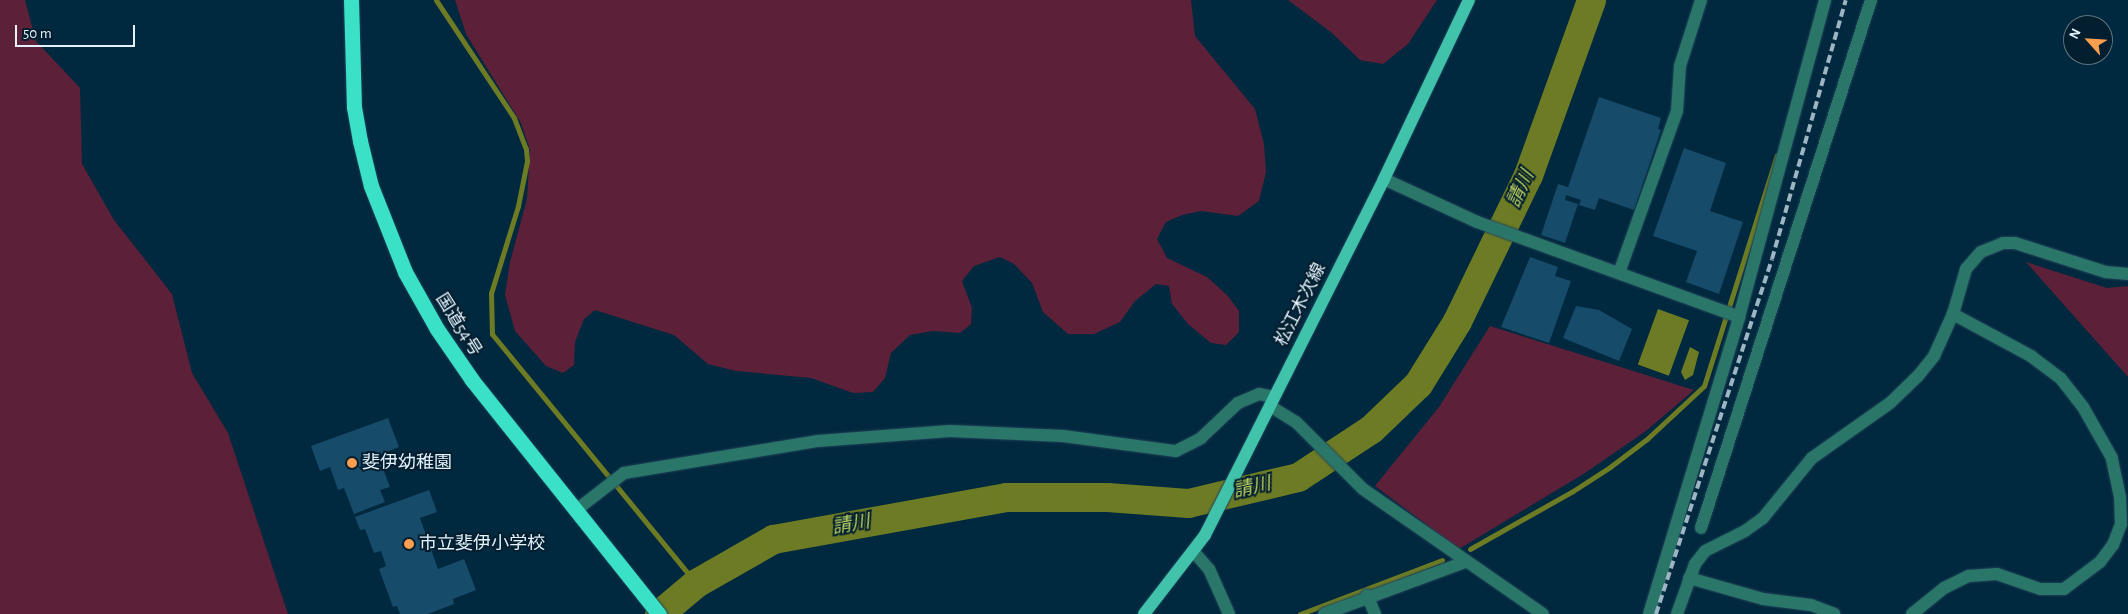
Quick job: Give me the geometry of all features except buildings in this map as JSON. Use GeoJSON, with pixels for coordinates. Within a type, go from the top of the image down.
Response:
{"type":"FeatureCollection","features":[{"type":"Feature","properties":{"kind":"highway","name":"国道54号"},"geometry":{"type":"LineString","coordinates":[[351,0],[353,98],[360,141],[371,186],[405,272],[437,329],[472,380],[659,614]]}},
{"type":"Feature","properties":{"kind":"main road","name":"松江木次線"},"geometry":{"type":"LineString","coordinates":[[1144,614],[1194,552],[1205,535],[1255,440],[1272,401],[1384,179],[1469,0]]}},
{"type":"Feature","properties":{"kind":"street"},"geometry":{"type":"LineString","coordinates":[[1619,273],[1676,110],[1680,66],[1701,0]]}},
{"type":"Feature","properties":{"kind":"street"},"geometry":{"type":"LineString","coordinates":[[1648,614],[1731,314],[1825,0]]}},
{"type":"Feature","properties":{"kind":"street"},"geometry":{"type":"LineString","coordinates":[[1701,528],[1871,0]]}},
{"type":"Feature","properties":{"kind":"street"},"geometry":{"type":"LineString","coordinates":[[1384,179],[1477,222],[1731,314]]}},
{"type":"Feature","properties":{"kind":"street"},"geometry":{"type":"LineString","coordinates":[[1677,614],[1689,578],[1705,551],[1745,532],[1763,518],[1812,458],[1904,392],[1934,356],[1953,314],[1958,286],[1973,258],[2003,243],[2024,245],[2106,272],[2128,274]]}},
{"type":"Feature","properties":{"kind":"street"},"geometry":{"type":"LineString","coordinates":[[1912,614],[1944,588],[1969,576],[1998,574],[2040,589],[2064,589],[2100,562],[2113,545],[2121,524],[2120,497],[2112,458],[2083,407],[2060,378],[2031,356],[1953,314]]}},
{"type":"Feature","properties":{"kind":"street"},"geometry":{"type":"LineString","coordinates":[[575,511],[618,475],[753,449],[950,431],[1063,436],[1176,450],[1201,438],[1238,403],[1259,394],[1272,401],[1296,422],[1352,480],[1465,562],[1543,614]]}},
{"type":"Feature","properties":{"kind":"street"},"geometry":{"type":"LineString","coordinates":[[1194,552],[1209,569],[1229,614]]}},
{"type":"Feature","properties":{"kind":"street"},"geometry":{"type":"LineString","coordinates":[[1324,614],[1367,596],[1465,562]]}},
{"type":"Feature","properties":{"kind":"street"},"geometry":{"type":"LineString","coordinates":[[1689,578],[1763,599],[1811,604],[1834,614]]}},
{"type":"Feature","properties":{"kind":"street"},"geometry":{"type":"LineString","coordinates":[[1367,596],[1375,614]]}},
{"type":"Feature","properties":{"kind":"shaded area"},"geometry":{"type":"Polygon","coordinates":[[[0,0],[25,0],[36,41],[80,88],[82,164],[114,220],[172,294],[192,373],[228,433],[288,614],[0,614],[0,0]]]}},
{"type":"Feature","properties":{"kind":"shaded area"},"geometry":{"type":"Polygon","coordinates":[[[455,0],[1191,0],[1195,36],[1255,109],[1264,144],[1266,172],[1259,201],[1238,216],[1201,211],[1182,215],[1166,222],[1157,239],[1167,258],[1207,277],[1228,296],[1239,311],[1239,332],[1226,345],[1211,343],[1188,324],[1172,304],[1169,286],[1156,284],[1135,301],[1120,322],[1094,334],[1068,334],[1043,312],[1032,283],[1014,264],[1000,257],[974,266],[962,281],[972,308],[971,324],[960,333],[933,331],[910,335],[891,353],[885,378],[873,392],[853,393],[811,378],[736,371],[708,364],[674,335],[595,310],[584,319],[575,342],[574,365],[563,373],[546,366],[515,331],[505,295],[510,262],[527,199],[530,150],[521,123],[466,34],[455,0]]]}},
{"type":"Feature","properties":{"kind":"shaded area"},"geometry":{"type":"Polygon","coordinates":[[[1288,0],[1437,0],[1408,44],[1383,64],[1360,60],[1332,33],[1288,0]]]}},
{"type":"Feature","properties":{"kind":"shaded area"},"geometry":{"type":"Polygon","coordinates":[[[2026,262],[2107,288],[2128,286],[2128,377],[2026,262]]]}},
{"type":"Feature","properties":{"kind":"shaded area"},"geometry":{"type":"Polygon","coordinates":[[[1658,309],[1689,320],[1669,376],[1638,364],[1658,309]]]}},
{"type":"Feature","properties":{"kind":"shaded area"},"geometry":{"type":"Polygon","coordinates":[[[1490,326],[1694,390],[1646,431],[1585,473],[1459,549],[1375,486],[1439,407],[1490,326]]]}},
{"type":"Feature","properties":{"kind":"shaded area"},"geometry":{"type":"Polygon","coordinates":[[[1690,347],[1699,352],[1693,375],[1685,380],[1681,372],[1690,347]]]}},
{"type":"Feature","properties":{"kind":"waterway"},"geometry":{"type":"LineString","coordinates":[[436,0],[514,118],[526,149],[527,161],[518,206],[491,293],[492,334],[696,583]]}},
{"type":"Feature","properties":{"kind":"waterway","name":"請川"},"geometry":{"type":"LineString","coordinates":[[659,614],[696,583],[773,539],[1006,497],[1107,497],[1188,503],[1298,477],[1371,429],[1418,384],[1457,321],[1528,175],[1591,0]]}},
{"type":"Feature","properties":{"kind":"waterway"},"geometry":{"type":"LineString","coordinates":[[1470,549],[1573,491],[1610,467],[1648,438],[1704,386],[1777,155]]}},
{"type":"Feature","properties":{"kind":"waterway"},"geometry":{"type":"LineString","coordinates":[[1300,614],[1442,560]]}},
{"type":"Feature","properties":{"kind":"railway"},"geometry":{"type":"LineString","coordinates":[[1656,614],[1772,259],[1846,0]]}},
{"type":"Feature","properties":{"kind":"place","name":"斐伊幼稚園"},"geometry":{"type":"Point","coordinates":[352,463]}},
{"type":"Feature","properties":{"kind":"place","name":"市立斐伊小学校"},"geometry":{"type":"Point","coordinates":[409,544]}}]}
